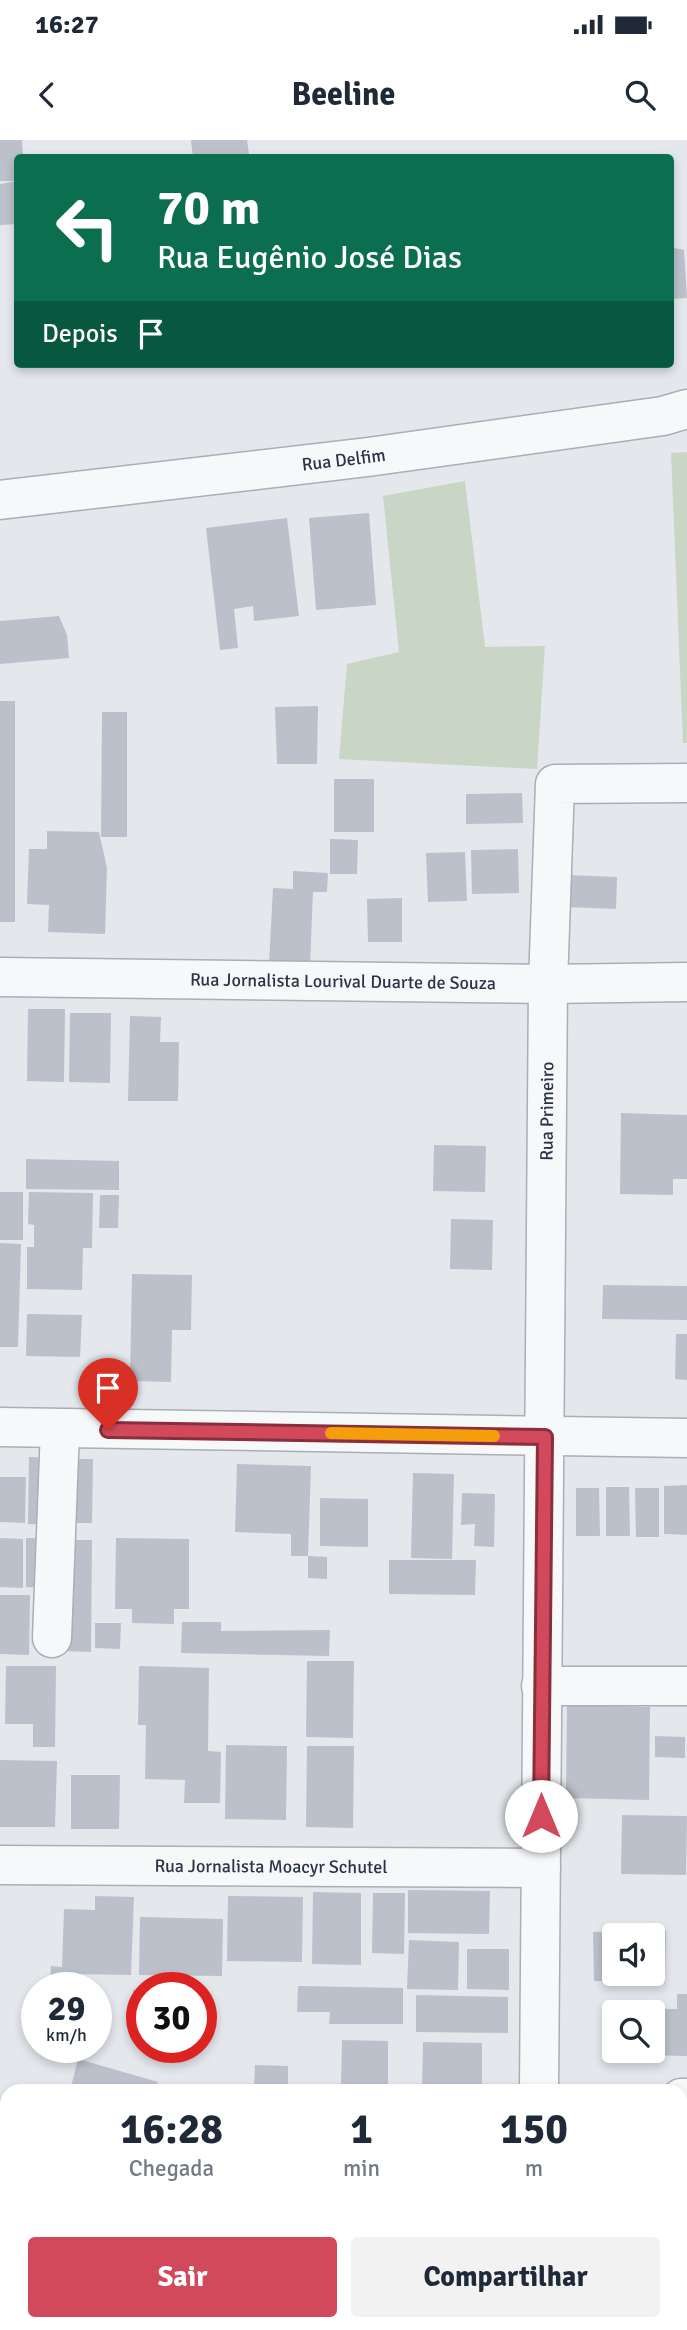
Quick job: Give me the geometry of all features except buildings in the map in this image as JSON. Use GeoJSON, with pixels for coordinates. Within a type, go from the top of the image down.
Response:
{"type":"FeatureCollection","features":[{"type":"Feature","properties":{"kind":"street","name":"Rua Delfim"},"geometry":{"type":"LineString","coordinates":[[0,500],[368,457],[663,416],[687,409]]}},
{"type":"Feature","properties":{"kind":"street","name":"Rua Primeiro"},"geometry":{"type":"LineString","coordinates":[[539,2084],[548,984],[555,785],[687,783]]}},
{"type":"Feature","properties":{"kind":"street","name":"Rua Jornalista Lourival Duarte de Souza"},"geometry":{"type":"LineString","coordinates":[[0,977],[548,984],[687,982]]}},
{"type":"Feature","properties":{"kind":"street"},"geometry":{"type":"LineString","coordinates":[[0,1427],[687,1438]]}},
{"type":"Feature","properties":{"kind":"street"},"geometry":{"type":"LineString","coordinates":[[52,1638],[60,1429]]}},
{"type":"Feature","properties":{"kind":"street"},"geometry":{"type":"LineString","coordinates":[[541,1686],[687,1686]]}},
{"type":"Feature","properties":{"kind":"street","name":"Rua Jornalista Moacyr Schutel"},"geometry":{"type":"LineString","coordinates":[[0,1866],[541,1868]]}},
{"type":"Feature","properties":{"kind":"green space"},"geometry":{"type":"Polygon","coordinates":[[[687,452],[687,743],[683,743],[671,453],[687,452]]]}},
{"type":"Feature","properties":{"kind":"green space"},"geometry":{"type":"Polygon","coordinates":[[[465,481],[485,647],[545,646],[537,769],[339,759],[347,664],[399,652],[383,496],[465,481]]]}},
{"type":"Feature","properties":{"kind":"slow traffic"},"geometry":{"type":"LineString","coordinates":[[331,1433],[494,1436]]}},
{"type":"Feature","properties":{"kind":"route"},"geometry":{"type":"LineString","coordinates":[[108,1430],[545,1437],[541,1816]]}}]}
